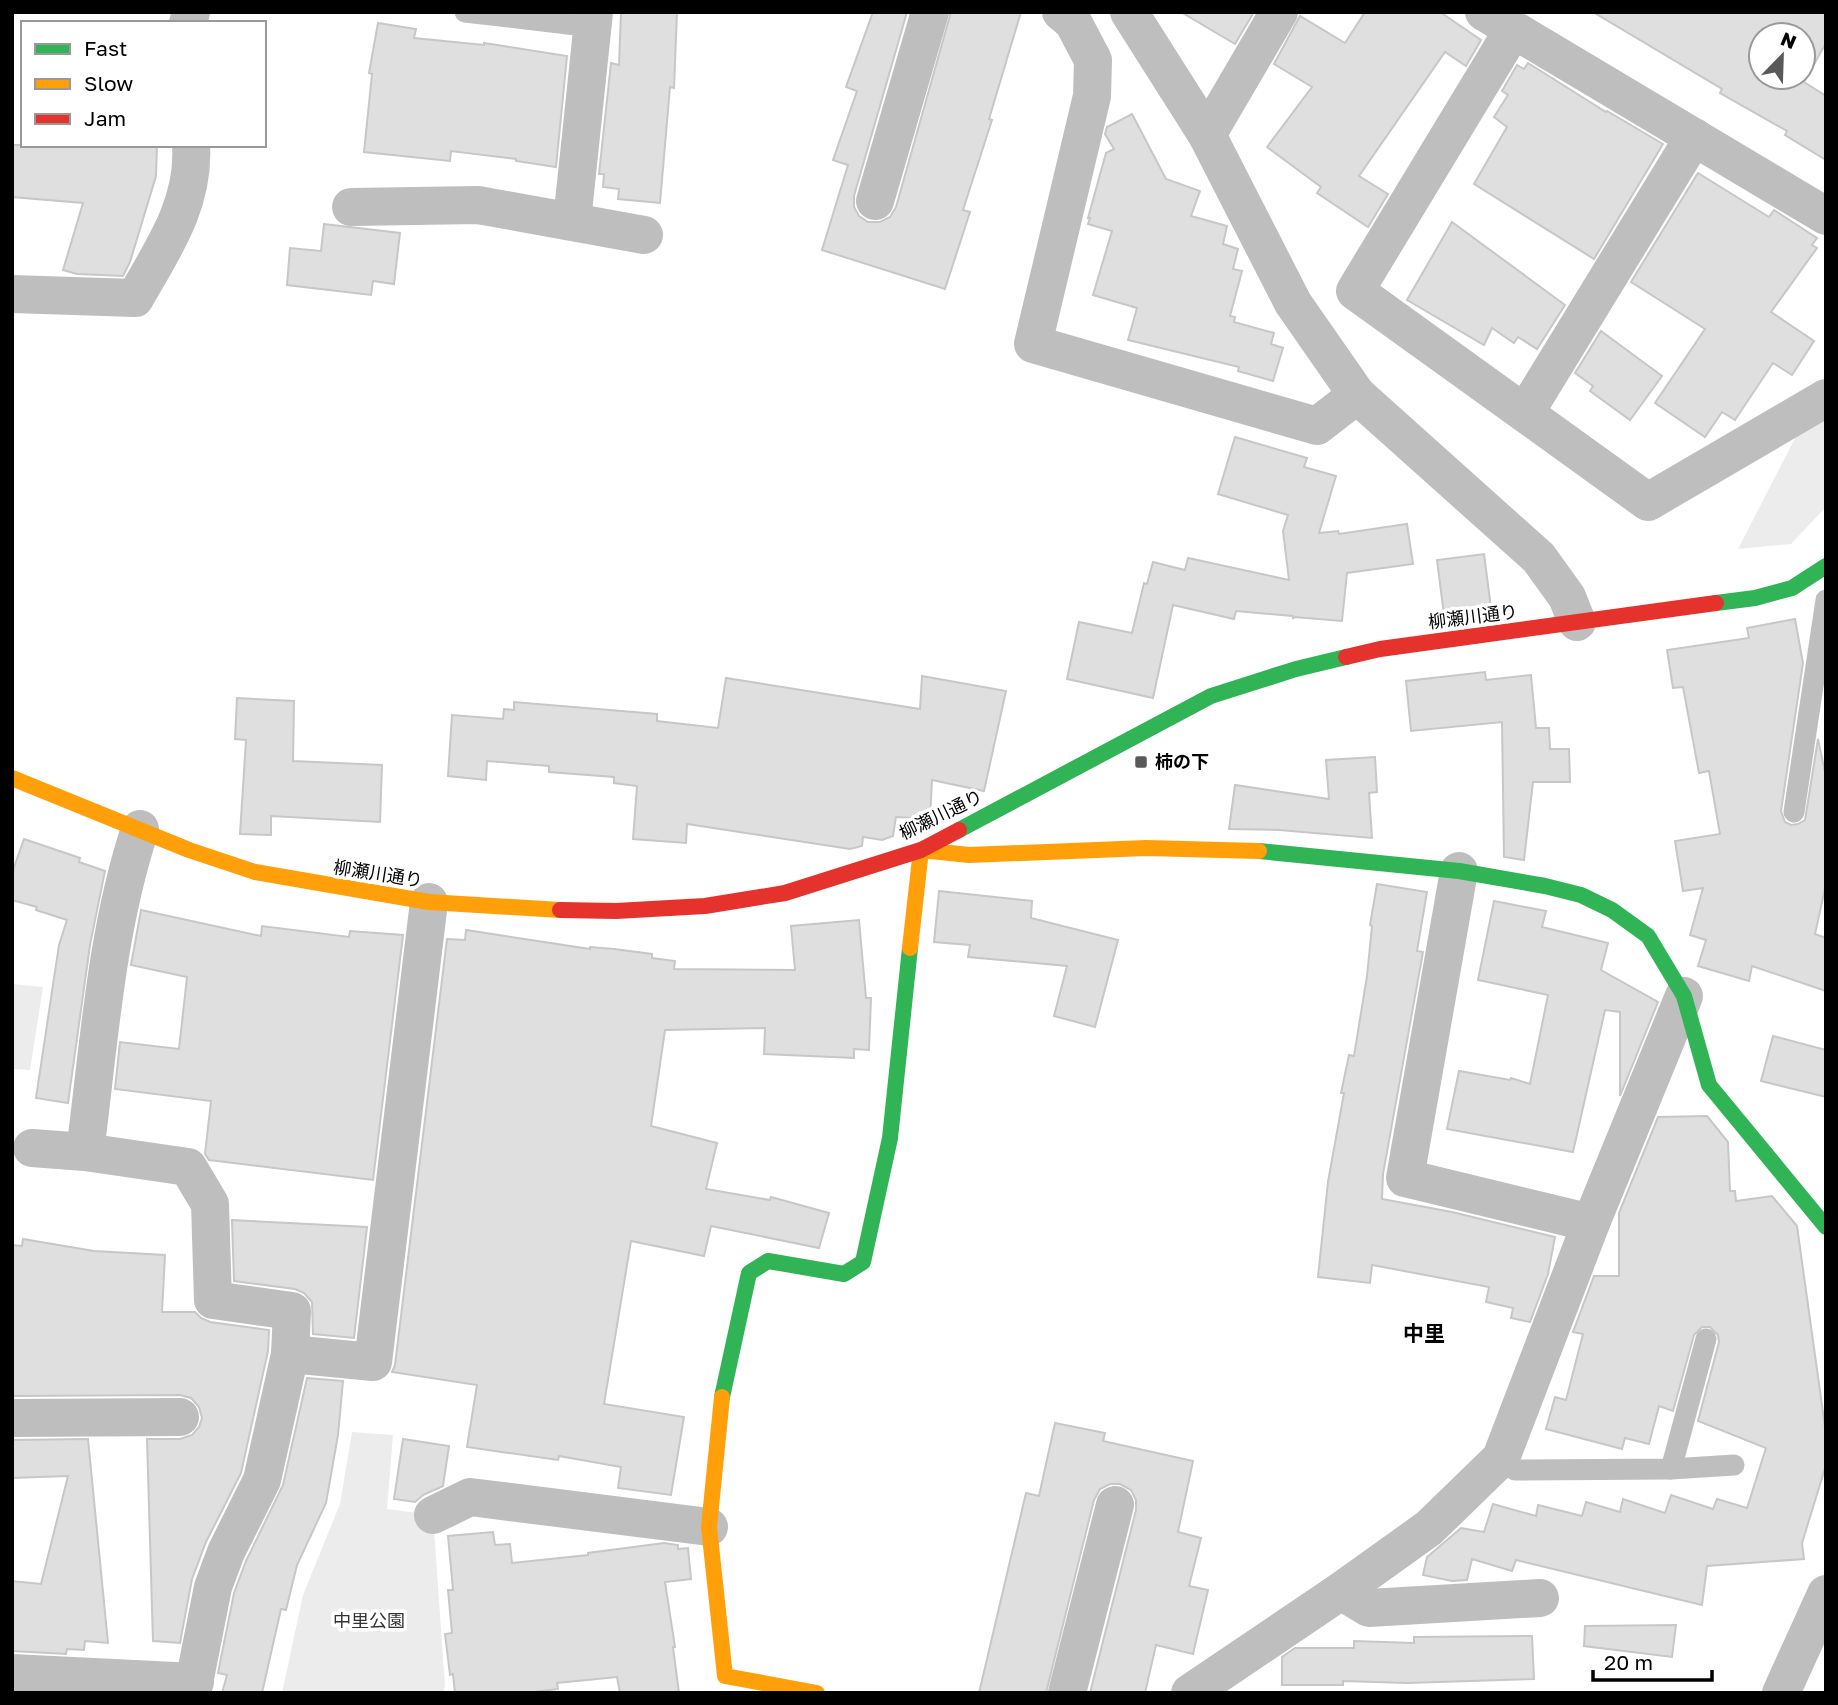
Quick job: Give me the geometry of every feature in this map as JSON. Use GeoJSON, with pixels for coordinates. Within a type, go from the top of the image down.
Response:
{"type":"FeatureCollection","features":[{"type":"Feature","properties":{"kind":"street"},"geometry":{"type":"LineString","coordinates":[[875,201],[930,12]]}},
{"type":"Feature","properties":{"kind":"street"},"geometry":{"type":"LineString","coordinates":[[1061,12],[1073,22],[1093,60],[1092,96],[1033,344],[1317,426],[1357,395]]}},
{"type":"Feature","properties":{"kind":"street"},"geometry":{"type":"LineString","coordinates":[[1129,12],[1207,135],[1293,303],[1357,395],[1539,558],[1567,597],[1577,622]]}},
{"type":"Feature","properties":{"kind":"street"},"geometry":{"type":"LineString","coordinates":[[1207,135],[1279,12]]}},
{"type":"Feature","properties":{"kind":"street"},"geometry":{"type":"LineString","coordinates":[[572,221],[594,19]]}},
{"type":"Feature","properties":{"kind":"street"},"geometry":{"type":"LineString","coordinates":[[1826,216],[1499,21],[1355,291],[1648,502],[1826,398]]}},
{"type":"Feature","properties":{"kind":"street"},"geometry":{"type":"LineString","coordinates":[[1525,413],[1694,137]]}},
{"type":"Feature","properties":{"kind":"street"},"geometry":{"type":"LineString","coordinates":[[12,294],[135,298],[177,223],[193,169],[191,147]]}},
{"type":"Feature","properties":{"kind":"street"},"geometry":{"type":"LineString","coordinates":[[351,207],[478,205],[644,235]]}},
{"type":"Feature","properties":{"kind":"street","name":"柳瀬川通り"},"geometry":{"type":"LineString","coordinates":[[12,778],[189,850],[255,872],[338,888],[429,902],[526,909],[616,911],[705,906],[785,893],[921,850],[1211,696],[1296,669],[1380,649],[1755,598],[1792,588],[1825,574]]}},
{"type":"Feature","properties":{"kind":"street"},"geometry":{"type":"LineString","coordinates":[[85,1152],[115,921],[140,829]]}},
{"type":"Feature","properties":{"kind":"street"},"geometry":{"type":"LineString","coordinates":[[817,1693],[726,1684],[709,1527],[719,1412],[748,1273],[768,1261],[844,1273],[863,1262],[890,1138],[921,850],[969,855],[1023,855],[1146,848],[1264,851],[1459,871],[1581,895],[1612,910],[1648,936],[1684,996],[1709,1086],[1826,1227]]}},
{"type":"Feature","properties":{"kind":"street"},"geometry":{"type":"LineString","coordinates":[[1459,871],[1405,1178],[1591,1223]]}},
{"type":"Feature","properties":{"kind":"street"},"geometry":{"type":"LineString","coordinates":[[290,1354],[373,1362],[429,902]]}},
{"type":"Feature","properties":{"kind":"street"},"geometry":{"type":"LineString","coordinates":[[1190,1693],[1429,1528],[1501,1458],[1591,1223],[1684,996]]}},
{"type":"Feature","properties":{"kind":"street"},"geometry":{"type":"LineString","coordinates":[[12,1672],[194,1688],[213,1587],[226,1552],[262,1480],[290,1354],[292,1311],[213,1300],[209,1204],[188,1167],[32,1147]]}},
{"type":"Feature","properties":{"kind":"street"},"geometry":{"type":"LineString","coordinates":[[12,1418],[180,1418]]}},
{"type":"Feature","properties":{"kind":"street"},"geometry":{"type":"LineString","coordinates":[[433,1515],[470,1497],[709,1527]]}},
{"type":"Feature","properties":{"kind":"street"},"geometry":{"type":"LineString","coordinates":[[1067,1693],[1115,1505]]}},
{"type":"Feature","properties":{"kind":"street"},"geometry":{"type":"LineString","coordinates":[[1341,1591],[1369,1608],[1540,1598]]}},
{"type":"Feature","properties":{"kind":"street"},"geometry":{"type":"LineString","coordinates":[[1781,1693],[1817,1638],[1826,1594]]}},
{"type":"Feature","properties":{"kind":"lane"},"geometry":{"type":"LineString","coordinates":[[465,12],[594,19]]}},
{"type":"Feature","properties":{"kind":"lane"},"geometry":{"type":"LineString","coordinates":[[1794,812],[1826,600]]}},
{"type":"Feature","properties":{"kind":"lane"},"geometry":{"type":"LineString","coordinates":[[1671,1469],[1706,1339]]}},
{"type":"Feature","properties":{"kind":"lane"},"geometry":{"type":"LineString","coordinates":[[1501,1458],[1515,1470],[1671,1469],[1734,1465]]}},
{"type":"Feature","properties":{"kind":"green space"},"geometry":{"type":"Polygon","coordinates":[[[1826,400],[1826,507],[1791,544],[1738,549],[1810,409],[1826,400]]]}},
{"type":"Feature","properties":{"kind":"green space"},"geometry":{"type":"Polygon","coordinates":[[[12,984],[43,987],[30,1070],[12,1069],[12,984]]]}},
{"type":"Feature","properties":{"kind":"green space","name":"中里公園"},"geometry":{"type":"Polygon","coordinates":[[[352,1432],[393,1435],[387,1509],[433,1515],[445,1686],[443,1693],[282,1693],[303,1595],[340,1504],[352,1432]]]}},
{"type":"Feature","properties":{"kind":"building"},"geometry":{"type":"Polygon","coordinates":[[[621,12],[677,12],[674,88],[670,87],[660,203],[618,199],[619,189],[603,187],[604,174],[599,174],[611,63],[619,65],[621,12]]]}},
{"type":"Feature","properties":{"kind":"building"},"geometry":{"type":"Polygon","coordinates":[[[873,12],[907,12],[854,196],[854,207],[859,216],[868,222],[880,222],[890,217],[896,207],[951,12],[1021,12],[989,119],[992,120],[963,210],[970,212],[945,289],[822,250],[848,165],[833,160],[857,91],[846,87],[873,12]]]}},
{"type":"Feature","properties":{"kind":"building"},"geometry":{"type":"Polygon","coordinates":[[[1181,12],[1254,12],[1235,44],[1181,12]]]}},
{"type":"Feature","properties":{"kind":"building"},"geometry":{"type":"Polygon","coordinates":[[[1365,12],[1440,12],[1481,40],[1466,66],[1445,52],[1359,176],[1388,194],[1368,227],[1317,193],[1321,187],[1267,147],[1312,87],[1274,64],[1300,16],[1345,43],[1365,12]]]}},
{"type":"Feature","properties":{"kind":"building"},"geometry":{"type":"Polygon","coordinates":[[[1593,12],[1826,12],[1826,43],[1817,59],[1817,21],[1747,21],[1747,91],[1817,90],[1826,96],[1826,160],[1785,135],[1787,131],[1720,93],[1722,89],[1593,12]]]}},
{"type":"Feature","properties":{"kind":"building"},"geometry":{"type":"Polygon","coordinates":[[[378,23],[416,29],[414,38],[484,43],[567,56],[556,167],[451,151],[450,161],[364,152],[372,74],[369,73],[378,23]]]}},
{"type":"Feature","properties":{"kind":"building"},"geometry":{"type":"Polygon","coordinates":[[[1528,63],[1663,144],[1594,259],[1474,184],[1507,127],[1494,117],[1508,95],[1502,91],[1517,65],[1524,69],[1528,63]]]}},
{"type":"Feature","properties":{"kind":"building"},"geometry":{"type":"Polygon","coordinates":[[[1132,114],[1166,179],[1200,191],[1191,216],[1227,226],[1223,244],[1238,249],[1233,269],[1242,271],[1230,316],[1235,317],[1234,322],[1274,333],[1271,344],[1283,348],[1273,381],[1238,371],[1239,367],[1128,340],[1137,308],[1093,295],[1112,231],[1088,224],[1106,153],[1114,149],[1105,134],[1107,127],[1132,114]]]}},
{"type":"Feature","properties":{"kind":"building"},"geometry":{"type":"Polygon","coordinates":[[[12,145],[157,147],[156,176],[130,262],[123,276],[77,274],[63,270],[83,203],[12,197],[12,145]]]}},
{"type":"Feature","properties":{"kind":"building"},"geometry":{"type":"Polygon","coordinates":[[[1698,173],[1769,217],[1774,210],[1817,238],[1812,245],[1817,248],[1771,312],[1814,341],[1792,375],[1773,363],[1735,420],[1722,412],[1705,437],[1655,403],[1705,329],[1631,282],[1698,173]]]}},
{"type":"Feature","properties":{"kind":"building"},"geometry":{"type":"Polygon","coordinates":[[[1452,222],[1565,305],[1537,349],[1518,337],[1514,343],[1492,328],[1484,345],[1407,300],[1452,222]]]}},
{"type":"Feature","properties":{"kind":"building"},"geometry":{"type":"Polygon","coordinates":[[[324,224],[400,233],[394,284],[373,281],[371,295],[287,285],[290,248],[321,251],[324,224]]]}},
{"type":"Feature","properties":{"kind":"building"},"geometry":{"type":"Polygon","coordinates":[[[1601,331],[1662,376],[1630,420],[1590,391],[1593,386],[1575,373],[1601,331]]]}},
{"type":"Feature","properties":{"kind":"building"},"geometry":{"type":"Polygon","coordinates":[[[1235,437],[1307,458],[1304,467],[1336,476],[1319,533],[1338,531],[1339,534],[1407,524],[1413,564],[1347,573],[1342,621],[1293,619],[1293,616],[1236,611],[1234,619],[1173,605],[1153,698],[1067,679],[1079,622],[1132,633],[1144,583],[1147,584],[1153,562],[1185,570],[1188,558],[1289,580],[1283,531],[1288,515],[1218,494],[1235,437]]]}},
{"type":"Feature","properties":{"kind":"building"},"geometry":{"type":"Polygon","coordinates":[[[1484,554],[1491,608],[1444,615],[1437,560],[1484,554]]]}},
{"type":"Feature","properties":{"kind":"building"},"geometry":{"type":"Polygon","coordinates":[[[1795,619],[1803,663],[1781,811],[1785,822],[1791,825],[1805,820],[1818,739],[1826,777],[1826,884],[1815,934],[1826,938],[1826,991],[1752,966],[1749,981],[1698,966],[1706,940],[1690,935],[1703,888],[1683,891],[1675,841],[1720,834],[1709,771],[1699,773],[1683,687],[1673,688],[1667,650],[1749,638],[1747,628],[1795,619]]]}},
{"type":"Feature","properties":{"kind":"building"},"geometry":{"type":"Polygon","coordinates":[[[1485,672],[1486,680],[1531,675],[1536,728],[1549,728],[1550,749],[1569,749],[1570,782],[1533,782],[1524,860],[1504,857],[1502,722],[1411,731],[1406,681],[1485,672]]]}},
{"type":"Feature","properties":{"kind":"building"},"geometry":{"type":"Polygon","coordinates":[[[922,676],[1006,691],[984,791],[932,780],[930,819],[896,817],[893,836],[882,840],[863,837],[862,846],[850,849],[687,824],[686,843],[633,839],[637,786],[614,783],[614,777],[549,772],[549,766],[487,761],[486,780],[448,776],[452,715],[503,719],[504,709],[514,710],[514,702],[657,714],[657,721],[718,728],[726,678],[920,709],[922,676]]]}},
{"type":"Feature","properties":{"kind":"building"},"geometry":{"type":"Polygon","coordinates":[[[237,698],[294,701],[293,761],[382,765],[380,822],[271,816],[271,835],[240,834],[246,740],[235,739],[237,698]]]}},
{"type":"Feature","properties":{"kind":"building"},"geometry":{"type":"Polygon","coordinates":[[[1375,757],[1377,792],[1369,793],[1372,838],[1279,830],[1229,829],[1235,785],[1329,799],[1326,760],[1375,757]]]}},
{"type":"Feature","properties":{"kind":"building"},"geometry":{"type":"Polygon","coordinates":[[[24,839],[80,858],[79,862],[105,871],[90,945],[68,1103],[36,1098],[59,945],[67,920],[12,900],[12,873],[24,839]]]}},
{"type":"Feature","properties":{"kind":"building"},"geometry":{"type":"Polygon","coordinates":[[[1377,884],[1427,892],[1417,951],[1423,952],[1383,1174],[1382,1199],[1452,1212],[1555,1237],[1548,1274],[1530,1322],[1511,1318],[1513,1308],[1486,1302],[1489,1287],[1372,1265],[1370,1283],[1318,1277],[1328,1182],[1344,1093],[1341,1093],[1349,1055],[1354,1056],[1367,976],[1370,925],[1377,884]]]}},
{"type":"Feature","properties":{"kind":"building"},"geometry":{"type":"Polygon","coordinates":[[[939,891],[1032,901],[1031,918],[1118,940],[1095,1027],[1054,1016],[1067,966],[968,957],[970,945],[934,942],[939,891]]]}},
{"type":"Feature","properties":{"kind":"building"},"geometry":{"type":"Polygon","coordinates":[[[1494,901],[1546,911],[1542,927],[1608,943],[1601,970],[1658,1002],[1620,1096],[1620,1012],[1605,1010],[1573,1152],[1447,1129],[1459,1071],[1510,1080],[1511,1078],[1530,1084],[1548,995],[1478,980],[1494,901]]]}},
{"type":"Feature","properties":{"kind":"building"},"geometry":{"type":"Polygon","coordinates":[[[141,910],[261,936],[262,926],[349,937],[350,931],[403,935],[373,1180],[209,1160],[205,1154],[211,1101],[115,1089],[120,1042],[179,1049],[187,977],[131,965],[141,910]]]}},
{"type":"Feature","properties":{"kind":"building"},"geometry":{"type":"Polygon","coordinates":[[[859,920],[866,998],[871,998],[869,1050],[854,1049],[854,1058],[764,1054],[765,1028],[665,1030],[651,1126],[717,1143],[706,1189],[770,1200],[771,1197],[829,1213],[819,1248],[711,1226],[704,1256],[631,1241],[604,1404],[684,1417],[671,1495],[618,1488],[621,1467],[559,1456],[558,1460],[467,1447],[477,1385],[392,1372],[447,939],[465,940],[466,930],[590,949],[652,954],[652,958],[675,961],[674,969],[795,970],[791,926],[859,920]]]}},
{"type":"Feature","properties":{"kind":"building"},"geometry":{"type":"Polygon","coordinates":[[[1773,1036],[1826,1050],[1826,1097],[1761,1081],[1773,1036]]]}},
{"type":"Feature","properties":{"kind":"building"},"geometry":{"type":"Polygon","coordinates":[[[1707,1116],[1728,1142],[1730,1191],[1735,1191],[1736,1201],[1772,1196],[1797,1226],[1826,1434],[1826,1465],[1802,1543],[1804,1559],[1707,1566],[1702,1605],[1516,1560],[1512,1571],[1472,1559],[1467,1580],[1452,1581],[1423,1575],[1427,1557],[1461,1528],[1484,1532],[1493,1504],[1536,1516],[1538,1505],[1582,1516],[1586,1502],[1620,1512],[1623,1499],[1665,1513],[1671,1495],[1713,1509],[1717,1499],[1747,1508],[1766,1448],[1698,1421],[1719,1342],[1718,1335],[1710,1327],[1702,1327],[1694,1335],[1673,1411],[1659,1406],[1649,1444],[1625,1438],[1622,1449],[1546,1429],[1555,1397],[1566,1400],[1583,1334],[1573,1332],[1594,1276],[1619,1276],[1619,1213],[1658,1117],[1707,1116]]]}},
{"type":"Feature","properties":{"kind":"building"},"geometry":{"type":"Polygon","coordinates":[[[232,1220],[367,1227],[354,1338],[313,1334],[312,1302],[304,1293],[295,1289],[234,1281],[232,1220]]]}},
{"type":"Feature","properties":{"kind":"building"},"geometry":{"type":"Polygon","coordinates":[[[23,1239],[94,1251],[165,1255],[162,1312],[195,1312],[210,1322],[269,1330],[268,1351],[241,1473],[206,1542],[192,1579],[180,1643],[153,1641],[147,1439],[180,1439],[192,1435],[202,1418],[199,1407],[191,1398],[180,1395],[12,1396],[12,1245],[22,1246],[23,1239]]]}},
{"type":"Feature","properties":{"kind":"building"},"geometry":{"type":"Polygon","coordinates":[[[307,1378],[343,1381],[338,1435],[326,1503],[297,1565],[286,1610],[281,1609],[262,1693],[222,1693],[227,1675],[218,1673],[234,1593],[246,1561],[283,1485],[307,1378]]]}},
{"type":"Feature","properties":{"kind":"building"},"geometry":{"type":"Polygon","coordinates":[[[1055,1423],[1105,1433],[1103,1441],[1193,1461],[1178,1532],[1201,1538],[1189,1586],[1208,1590],[1193,1654],[1156,1645],[1145,1693],[1090,1693],[1136,1510],[1136,1500],[1131,1490],[1120,1484],[1110,1484],[1100,1489],[1094,1500],[1046,1693],[979,1693],[1026,1493],[1039,1496],[1055,1423]]]}},
{"type":"Feature","properties":{"kind":"building"},"geometry":{"type":"Polygon","coordinates":[[[88,1439],[108,1643],[85,1641],[84,1650],[67,1649],[66,1654],[12,1651],[12,1581],[41,1584],[68,1476],[12,1478],[12,1440],[88,1439]]]}},
{"type":"Feature","properties":{"kind":"building"},"geometry":{"type":"Polygon","coordinates":[[[403,1439],[449,1446],[443,1486],[423,1495],[415,1502],[394,1499],[403,1439]]]}},
{"type":"Feature","properties":{"kind":"building"},"geometry":{"type":"Polygon","coordinates":[[[493,1532],[495,1545],[510,1544],[512,1563],[664,1543],[678,1545],[678,1549],[688,1548],[691,1579],[665,1582],[679,1693],[620,1693],[617,1677],[557,1683],[558,1689],[526,1693],[455,1693],[445,1634],[452,1633],[448,1590],[453,1590],[448,1536],[493,1532]]]}},
{"type":"Feature","properties":{"kind":"building"},"geometry":{"type":"Polygon","coordinates":[[[1676,1625],[1672,1657],[1584,1646],[1585,1626],[1676,1625]]]}},
{"type":"Feature","properties":{"kind":"building"},"geometry":{"type":"Polygon","coordinates":[[[1532,1636],[1534,1679],[1407,1683],[1343,1681],[1343,1685],[1282,1685],[1282,1657],[1295,1648],[1354,1648],[1354,1641],[1414,1643],[1414,1637],[1532,1636]]]}},
{"type":"Feature","properties":{"kind":"traffic: fast"},"geometry":{"type":"LineString","coordinates":[[1716,603],[1755,598],[1792,588],[1826,566]]}},
{"type":"Feature","properties":{"kind":"traffic: fast"},"geometry":{"type":"LineString","coordinates":[[959,830],[1211,696],[1296,669],[1346,657]]}},
{"type":"Feature","properties":{"kind":"traffic: fast"},"geometry":{"type":"LineString","coordinates":[[1259,851],[1459,871],[1581,895],[1612,910],[1648,936],[1684,996],[1709,1085],[1826,1227]]}},
{"type":"Feature","properties":{"kind":"traffic: fast"},"geometry":{"type":"LineString","coordinates":[[722,1397],[749,1273],[768,1261],[844,1274],[863,1262],[890,1138],[910,948]]}},
{"type":"Feature","properties":{"kind":"traffic: slow"},"geometry":{"type":"LineString","coordinates":[[12,778],[189,850],[255,872],[429,902],[560,910]]}},
{"type":"Feature","properties":{"kind":"traffic: slow"},"geometry":{"type":"LineString","coordinates":[[910,948],[921,850],[969,855],[1146,848],[1259,851]]}},
{"type":"Feature","properties":{"kind":"traffic: slow"},"geometry":{"type":"LineString","coordinates":[[722,1397],[709,1527],[725,1676],[817,1693]]}},
{"type":"Feature","properties":{"kind":"traffic: jam"},"geometry":{"type":"LineString","coordinates":[[1346,657],[1380,649],[1716,603]]}},
{"type":"Feature","properties":{"kind":"traffic: jam"},"geometry":{"type":"LineString","coordinates":[[560,910],[616,911],[705,906],[785,893],[921,850],[959,830]]}},
{"type":"Feature","properties":{"kind":"place","name":"柿の下"},"geometry":{"type":"Point","coordinates":[1141,762]}},
{"type":"Feature","properties":{"kind":"district","name":"中里"},"geometry":{"type":"Point","coordinates":[1424,1334]}}]}
